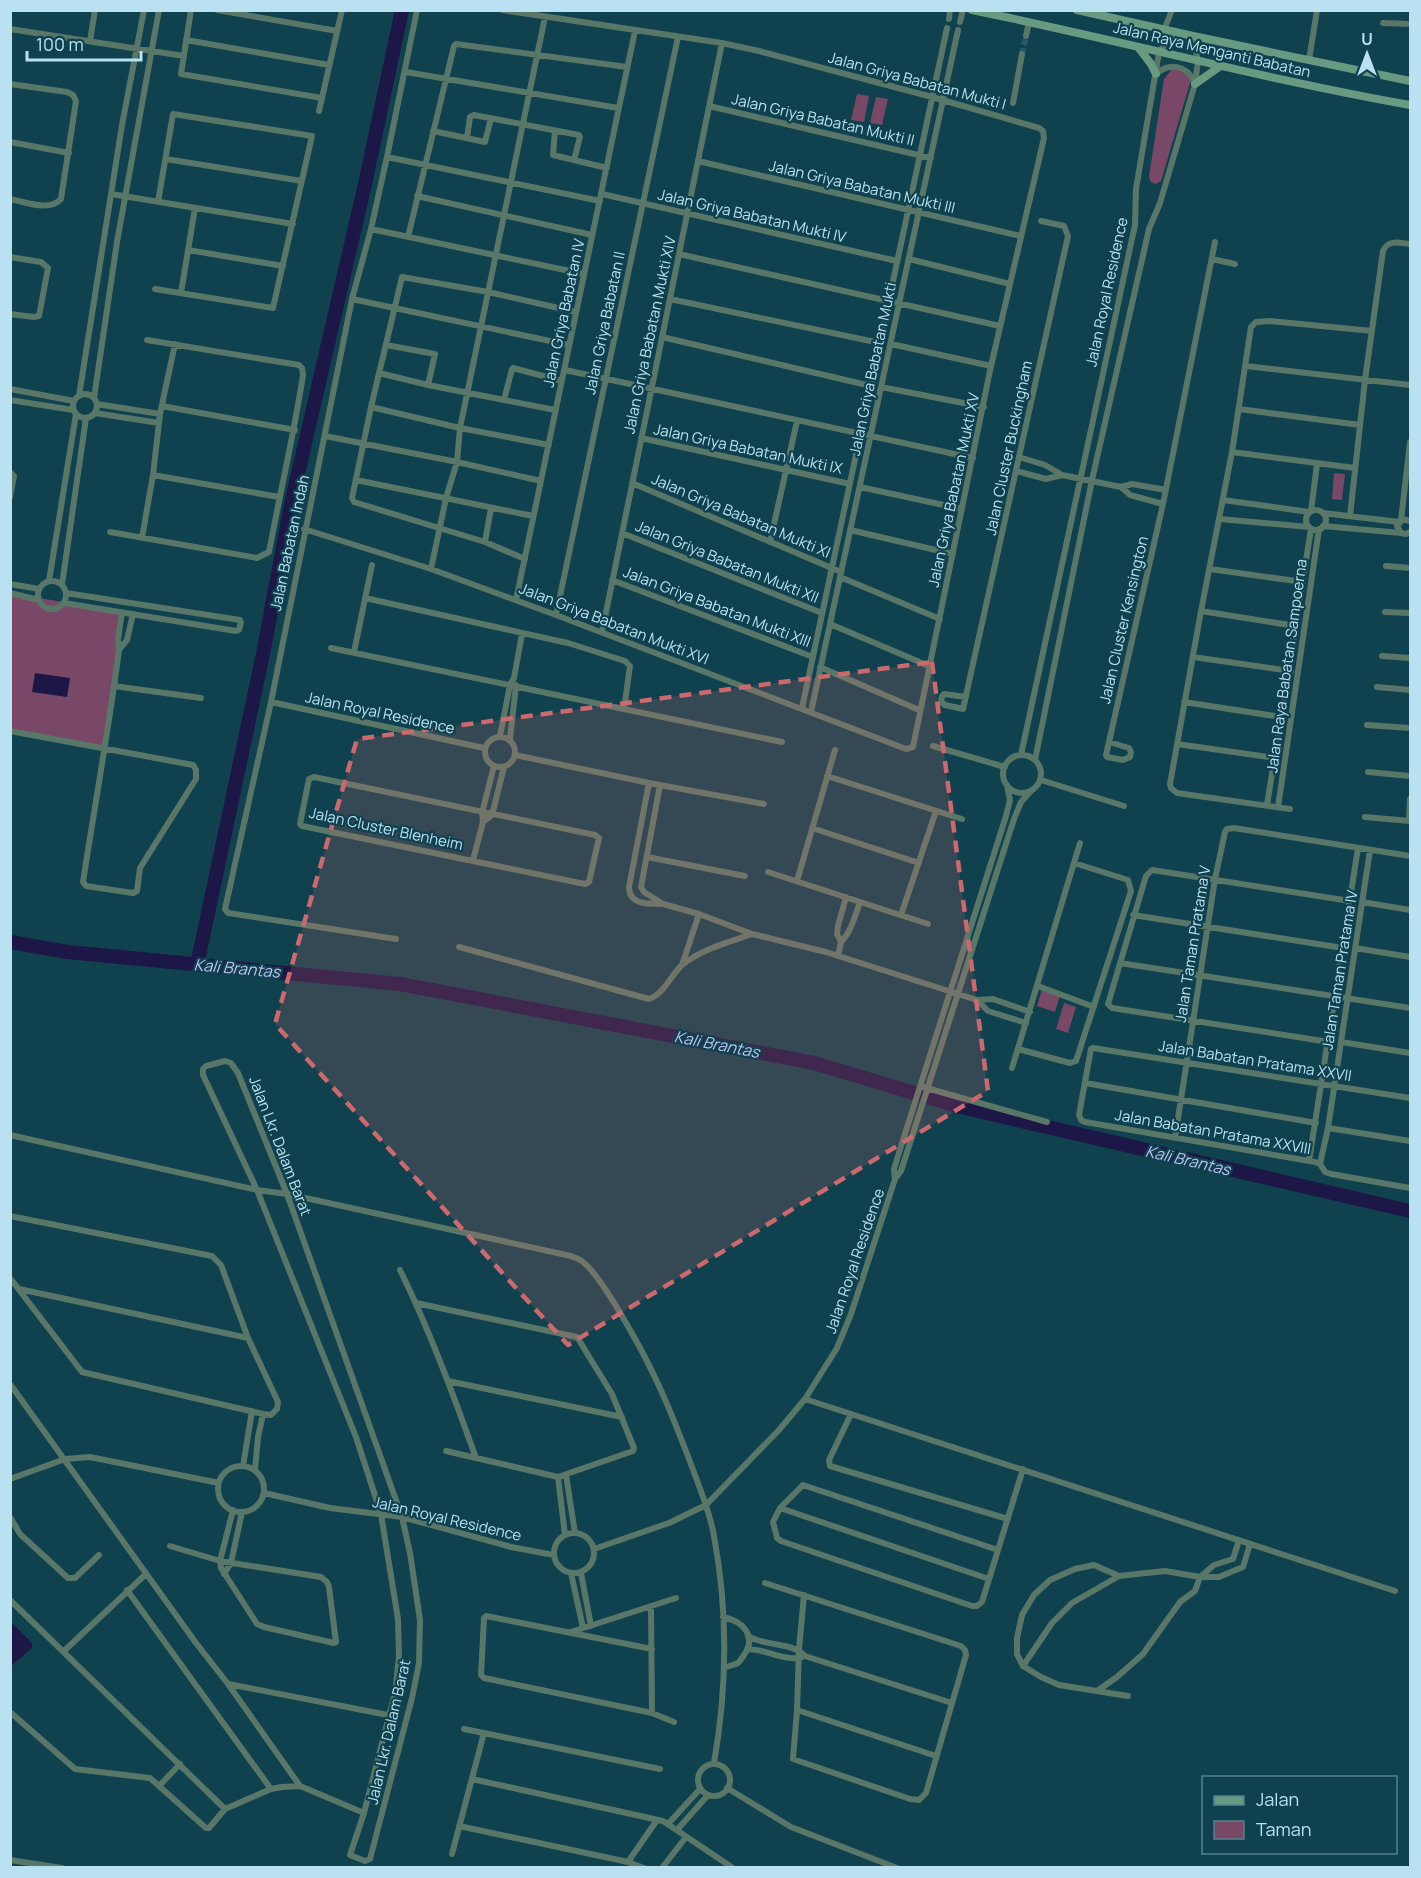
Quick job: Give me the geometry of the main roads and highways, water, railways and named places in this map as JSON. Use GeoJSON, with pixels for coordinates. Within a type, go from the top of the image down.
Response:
{"type":"FeatureCollection","features":[{"type":"Feature","properties":{"kind":"main road","name":"Jalan Raya Menganti Babatan"},"geometry":{"type":"LineString","coordinates":[[972,10],[1197,59],[1219,67],[1410,105]]}},
{"type":"Feature","properties":{"kind":"main road","name":"Jalan Raya Menganti Babatan"},"geometry":{"type":"LineString","coordinates":[[1077,10],[1174,34],[1410,81]]}},
{"type":"Feature","properties":{"kind":"main road"},"geometry":{"type":"LineString","coordinates":[[1137,47],[1156,74]]}},
{"type":"Feature","properties":{"kind":"main road"},"geometry":{"type":"LineString","coordinates":[[1195,84],[1219,67]]}},
{"type":"Feature","properties":{"kind":"waterway"},"geometry":{"type":"LineString","coordinates":[[197,965],[263,654],[291,504],[365,184],[402,10]]}},
{"type":"Feature","properties":{"kind":"waterway","name":"Kali Brantas"},"geometry":{"type":"LineString","coordinates":[[10,942],[68,952],[400,984],[814,1063],[961,1107],[1410,1211]]}},
{"type":"Feature","properties":{"kind":"tunnel"},"geometry":{"type":"LineString","coordinates":[[1022,54],[1026,36]]}}]}
